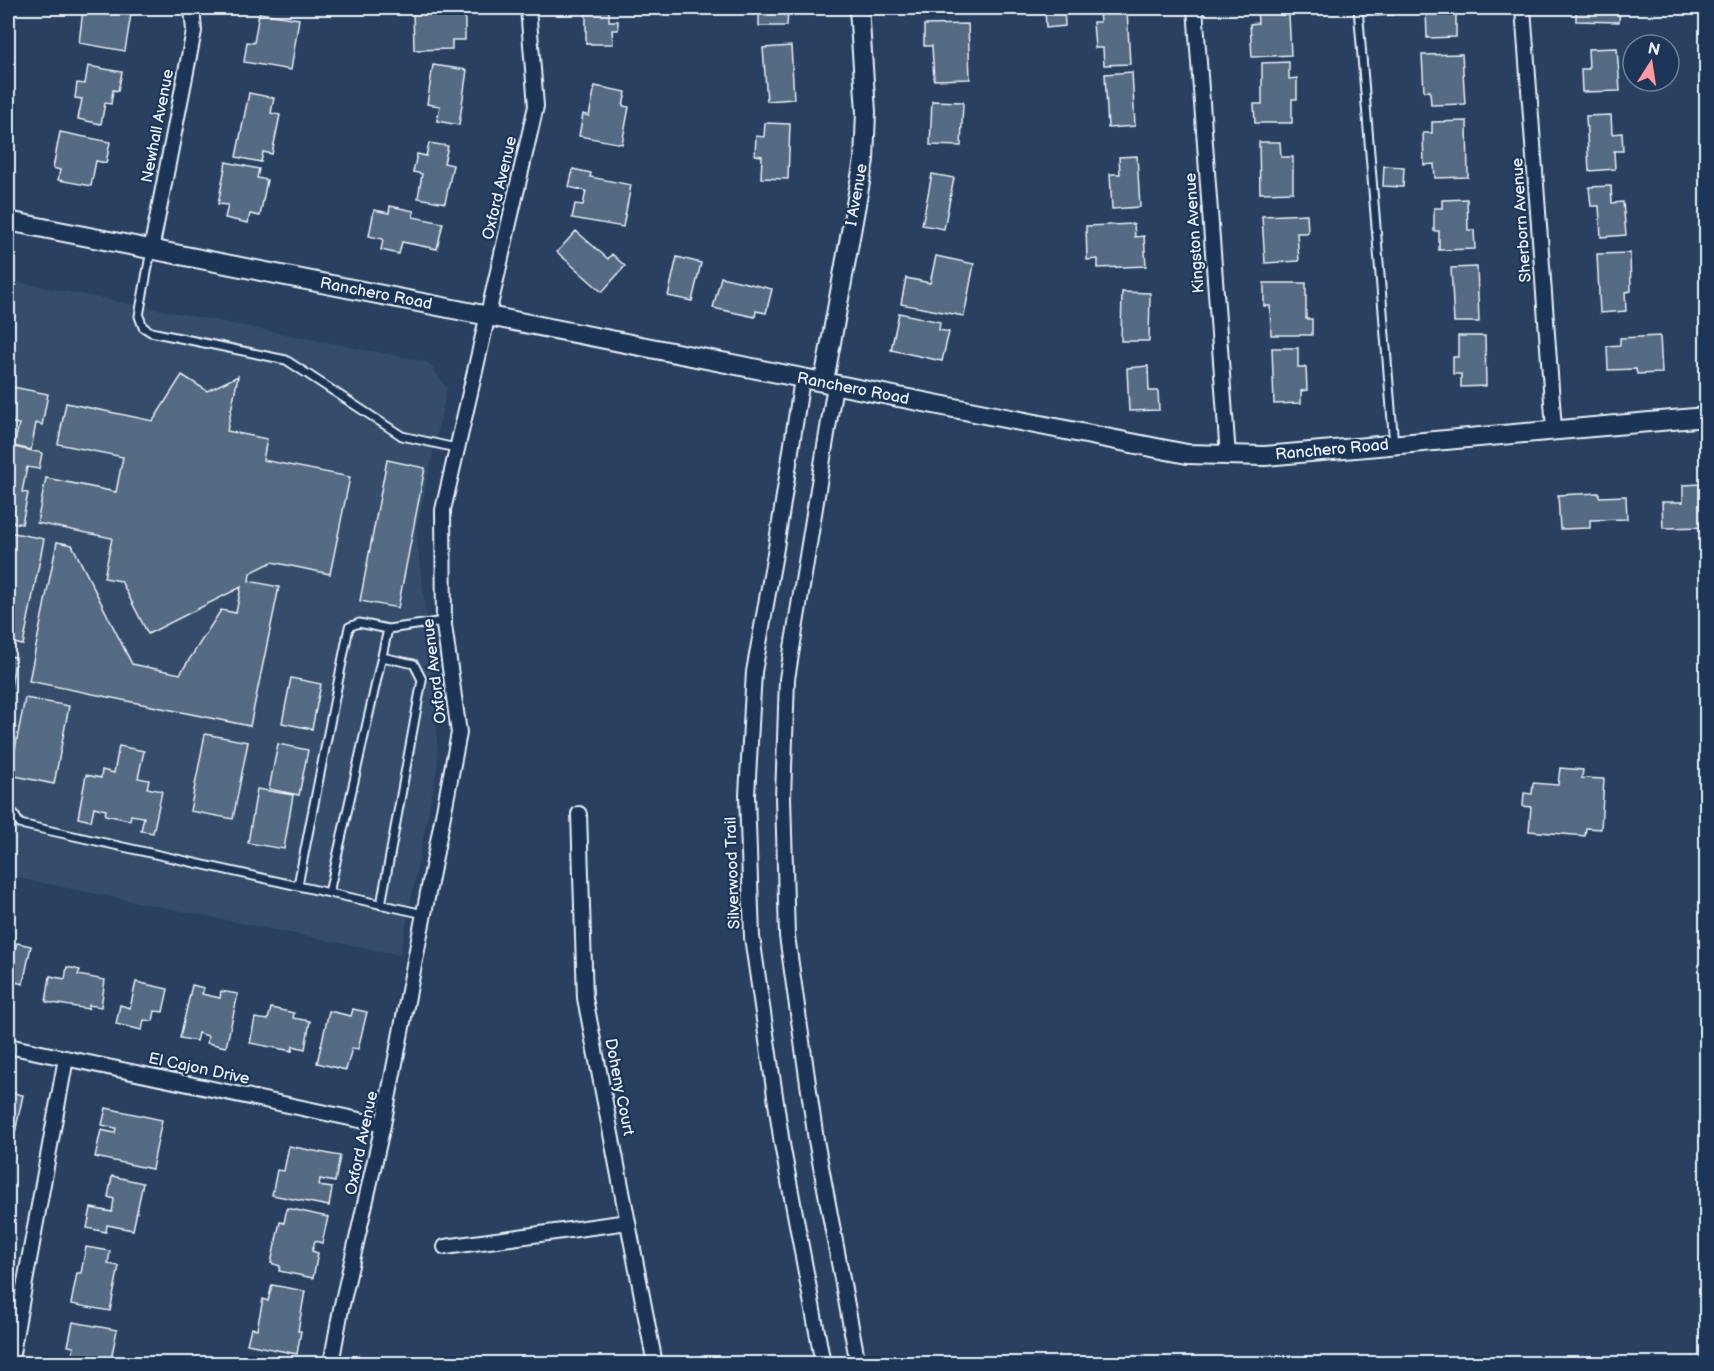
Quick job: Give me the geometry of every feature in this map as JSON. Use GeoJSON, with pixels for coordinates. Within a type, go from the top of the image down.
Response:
{"type":"FeatureCollection","features":[{"type":"Feature","properties":{"kind":"main road","name":"I Avenue"},"geometry":{"type":"LineString","coordinates":[[830,383],[864,160],[867,112],[859,8]]}},
{"type":"Feature","properties":{"kind":"main road","name":"Ranchero Road"},"geometry":{"type":"LineString","coordinates":[[8,221],[1172,453],[1265,456],[1707,417]]}},
{"type":"Feature","properties":{"kind":"street","name":"Newhall Avenue"},"geometry":{"type":"LineString","coordinates":[[151,250],[194,31],[192,8]]}},
{"type":"Feature","properties":{"kind":"street","name":"Oxford Avenue"},"geometry":{"type":"LineString","coordinates":[[331,1364],[341,1309],[383,1125],[459,733],[444,621],[443,510],[536,106],[528,8]]}},
{"type":"Feature","properties":{"kind":"street","name":"Kingston Avenue"},"geometry":{"type":"LineString","coordinates":[[1195,8],[1228,456]]}},
{"type":"Feature","properties":{"kind":"street","name":"Sherborn Avenue"},"geometry":{"type":"LineString","coordinates":[[1523,8],[1554,429]]}},
{"type":"Feature","properties":{"kind":"street","name":"Silverwood Trail"},"geometry":{"type":"LineString","coordinates":[[802,379],[754,672],[747,795],[752,937],[782,1144],[823,1364]]}},
{"type":"Feature","properties":{"kind":"street"},"geometry":{"type":"LineString","coordinates":[[830,383],[787,679],[783,798],[787,936],[816,1140],[858,1364]]}},
{"type":"Feature","properties":{"kind":"street","name":"Doheny Court"},"geometry":{"type":"LineString","coordinates":[[579,814],[585,998],[655,1364]]}},
{"type":"Feature","properties":{"kind":"street","name":"El Cajon Drive"},"geometry":{"type":"LineString","coordinates":[[8,1046],[383,1125]]}},
{"type":"Feature","properties":{"kind":"street"},"geometry":{"type":"LineString","coordinates":[[10,1364],[66,1058]]}},
{"type":"Feature","properties":{"kind":"street"},"geometry":{"type":"LineString","coordinates":[[445,1247],[628,1222]]}},
{"type":"Feature","properties":{"kind":"lane"},"geometry":{"type":"LineString","coordinates":[[1358,8],[1394,446]]}},
{"type":"Feature","properties":{"kind":"lane"},"geometry":{"type":"LineString","coordinates":[[151,250],[139,316],[143,327],[152,332],[286,360],[402,436],[456,448]]}},
{"type":"Feature","properties":{"kind":"lane"},"geometry":{"type":"LineString","coordinates":[[298,885],[349,627],[358,623],[388,629],[444,621]]}},
{"type":"Feature","properties":{"kind":"lane"},"geometry":{"type":"LineString","coordinates":[[329,893],[388,629]]}},
{"type":"Feature","properties":{"kind":"lane"},"geometry":{"type":"LineString","coordinates":[[381,905],[422,680],[414,663],[382,657]]}},
{"type":"Feature","properties":{"kind":"lane"},"geometry":{"type":"LineString","coordinates":[[8,805],[20,824],[424,914]]}},
{"type":"Feature","properties":{"kind":"shaded area"},"geometry":{"type":"Polygon","coordinates":[[[8,280],[428,362],[447,388],[416,532],[435,688],[438,763],[400,955],[8,876],[8,280]]]}},
{"type":"Feature","properties":{"kind":"building"},"geometry":{"type":"Polygon","coordinates":[[[101,8],[126,8],[125,13],[131,14],[125,51],[79,43],[83,10],[100,13],[101,8]]]}},
{"type":"Feature","properties":{"kind":"building"},"geometry":{"type":"Polygon","coordinates":[[[413,8],[450,8],[451,16],[465,16],[465,40],[452,40],[452,49],[414,50],[413,8]]]}},
{"type":"Feature","properties":{"kind":"building"},"geometry":{"type":"Polygon","coordinates":[[[586,8],[609,8],[609,21],[618,21],[618,30],[612,30],[613,44],[586,44],[586,8]]]}},
{"type":"Feature","properties":{"kind":"building"},"geometry":{"type":"Polygon","coordinates":[[[759,8],[788,8],[787,26],[759,26],[759,8]]]}},
{"type":"Feature","properties":{"kind":"building"},"geometry":{"type":"Polygon","coordinates":[[[1045,8],[1064,8],[1065,26],[1046,28],[1045,8]]]}},
{"type":"Feature","properties":{"kind":"building"},"geometry":{"type":"Polygon","coordinates":[[[1257,8],[1281,8],[1282,15],[1289,15],[1291,55],[1252,57],[1250,24],[1258,23],[1257,8]]]}},
{"type":"Feature","properties":{"kind":"building"},"geometry":{"type":"Polygon","coordinates":[[[1374,8],[1394,8],[1394,15],[1375,16],[1374,8]]]}},
{"type":"Feature","properties":{"kind":"building"},"geometry":{"type":"Polygon","coordinates":[[[1426,8],[1456,8],[1456,37],[1427,38],[1426,8]]]}},
{"type":"Feature","properties":{"kind":"building"},"geometry":{"type":"Polygon","coordinates":[[[1576,8],[1620,9],[1619,22],[1576,21],[1576,8]]]}},
{"type":"Feature","properties":{"kind":"building"},"geometry":{"type":"Polygon","coordinates":[[[1127,10],[1130,64],[1104,65],[1103,48],[1095,48],[1093,22],[1100,22],[1099,12],[1127,10]]]}},
{"type":"Feature","properties":{"kind":"building"},"geometry":{"type":"Polygon","coordinates":[[[259,13],[299,19],[291,70],[244,62],[247,42],[254,43],[259,13]]]}},
{"type":"Feature","properties":{"kind":"building"},"geometry":{"type":"Polygon","coordinates":[[[968,24],[970,79],[934,80],[932,46],[924,46],[924,25],[968,24]]]}},
{"type":"Feature","properties":{"kind":"building"},"geometry":{"type":"Polygon","coordinates":[[[791,46],[794,99],[767,101],[763,48],[791,46]]]}},
{"type":"Feature","properties":{"kind":"building"},"geometry":{"type":"Polygon","coordinates":[[[1617,48],[1620,91],[1582,92],[1581,69],[1589,69],[1588,49],[1617,48]]]}},
{"type":"Feature","properties":{"kind":"building"},"geometry":{"type":"Polygon","coordinates":[[[1462,54],[1465,104],[1431,105],[1430,91],[1424,91],[1422,55],[1462,54]]]}},
{"type":"Feature","properties":{"kind":"building"},"geometry":{"type":"Polygon","coordinates":[[[1289,62],[1289,79],[1297,78],[1297,99],[1292,99],[1292,123],[1255,123],[1254,104],[1262,104],[1262,63],[1289,62]]]}},
{"type":"Feature","properties":{"kind":"building"},"geometry":{"type":"Polygon","coordinates":[[[433,65],[467,70],[459,125],[437,121],[440,106],[427,104],[433,65]]]}},
{"type":"Feature","properties":{"kind":"building"},"geometry":{"type":"Polygon","coordinates":[[[88,66],[122,72],[118,91],[113,90],[111,104],[105,103],[101,124],[78,119],[82,99],[75,98],[77,83],[85,84],[88,66]]]}},
{"type":"Feature","properties":{"kind":"building"},"geometry":{"type":"Polygon","coordinates":[[[1132,72],[1135,126],[1108,128],[1105,74],[1132,72]]]}},
{"type":"Feature","properties":{"kind":"building"},"geometry":{"type":"Polygon","coordinates":[[[595,86],[626,92],[623,106],[629,107],[622,144],[579,136],[583,114],[589,116],[595,86]]]}},
{"type":"Feature","properties":{"kind":"building"},"geometry":{"type":"Polygon","coordinates":[[[249,93],[274,98],[271,113],[280,115],[272,154],[263,152],[261,162],[236,157],[249,93]]]}},
{"type":"Feature","properties":{"kind":"building"},"geometry":{"type":"Polygon","coordinates":[[[932,101],[963,102],[961,146],[930,145],[932,101]]]}},
{"type":"Feature","properties":{"kind":"building"},"geometry":{"type":"Polygon","coordinates":[[[1611,115],[1612,134],[1622,133],[1623,151],[1614,151],[1615,169],[1589,171],[1586,116],[1611,115]]]}},
{"type":"Feature","properties":{"kind":"building"},"geometry":{"type":"Polygon","coordinates":[[[1467,121],[1468,177],[1435,178],[1434,164],[1424,165],[1423,133],[1432,133],[1432,122],[1467,121]]]}},
{"type":"Feature","properties":{"kind":"building"},"geometry":{"type":"Polygon","coordinates":[[[765,123],[790,124],[788,179],[761,178],[762,156],[755,155],[756,136],[764,137],[765,123]]]}},
{"type":"Feature","properties":{"kind":"building"},"geometry":{"type":"Polygon","coordinates":[[[60,132],[110,142],[106,163],[96,161],[91,186],[58,180],[60,170],[53,168],[60,132]]]}},
{"type":"Feature","properties":{"kind":"building"},"geometry":{"type":"Polygon","coordinates":[[[1259,142],[1280,142],[1281,157],[1293,157],[1293,192],[1260,193],[1259,142]]]}},
{"type":"Feature","properties":{"kind":"building"},"geometry":{"type":"Polygon","coordinates":[[[429,143],[448,146],[444,163],[453,165],[445,203],[418,198],[422,174],[413,172],[417,154],[426,156],[429,143]]]}},
{"type":"Feature","properties":{"kind":"building"},"geometry":{"type":"Polygon","coordinates":[[[1137,156],[1140,207],[1112,209],[1110,174],[1120,174],[1119,157],[1137,156]]]}},
{"type":"Feature","properties":{"kind":"building"},"geometry":{"type":"Polygon","coordinates":[[[226,162],[259,169],[257,178],[267,180],[260,216],[250,214],[248,223],[225,218],[228,205],[218,204],[226,162]]]}},
{"type":"Feature","properties":{"kind":"building"},"geometry":{"type":"Polygon","coordinates":[[[1384,166],[1404,167],[1403,187],[1383,186],[1384,166]]]}},
{"type":"Feature","properties":{"kind":"building"},"geometry":{"type":"Polygon","coordinates":[[[573,169],[591,173],[590,177],[631,185],[623,227],[572,218],[575,204],[583,205],[586,191],[569,187],[573,169]]]}},
{"type":"Feature","properties":{"kind":"building"},"geometry":{"type":"Polygon","coordinates":[[[932,174],[954,178],[944,229],[922,225],[932,174]]]}},
{"type":"Feature","properties":{"kind":"building"},"geometry":{"type":"Polygon","coordinates":[[[1611,186],[1612,203],[1623,202],[1626,235],[1601,237],[1599,206],[1591,206],[1589,187],[1611,186]]]}},
{"type":"Feature","properties":{"kind":"building"},"geometry":{"type":"Polygon","coordinates":[[[1467,199],[1468,230],[1474,230],[1475,249],[1439,250],[1439,231],[1434,231],[1434,208],[1442,208],[1442,200],[1467,199]]]}},
{"type":"Feature","properties":{"kind":"building"},"geometry":{"type":"Polygon","coordinates":[[[390,206],[414,211],[413,217],[443,223],[437,249],[402,242],[399,254],[381,250],[383,239],[369,236],[374,210],[389,213],[390,206]]]}},
{"type":"Feature","properties":{"kind":"building"},"geometry":{"type":"Polygon","coordinates":[[[1307,214],[1308,233],[1297,233],[1299,261],[1265,263],[1262,216],[1307,214]]]}},
{"type":"Feature","properties":{"kind":"building"},"geometry":{"type":"Polygon","coordinates":[[[1134,224],[1135,237],[1144,236],[1146,266],[1098,268],[1098,259],[1087,260],[1086,226],[1134,224]]]}},
{"type":"Feature","properties":{"kind":"building"},"geometry":{"type":"Polygon","coordinates":[[[576,231],[608,259],[612,254],[625,266],[602,292],[557,252],[576,231]]]}},
{"type":"Feature","properties":{"kind":"building"},"geometry":{"type":"Polygon","coordinates":[[[1630,253],[1631,291],[1625,292],[1626,311],[1600,313],[1597,254],[1630,253]]]}},
{"type":"Feature","properties":{"kind":"building"},"geometry":{"type":"Polygon","coordinates":[[[936,256],[974,264],[964,316],[901,304],[906,278],[930,283],[936,256]]]}},
{"type":"Feature","properties":{"kind":"building"},"geometry":{"type":"Polygon","coordinates":[[[677,257],[701,263],[692,301],[668,296],[677,257]]]}},
{"type":"Feature","properties":{"kind":"building"},"geometry":{"type":"Polygon","coordinates":[[[1477,267],[1479,322],[1454,322],[1451,268],[1477,267]]]}},
{"type":"Feature","properties":{"kind":"building"},"geometry":{"type":"Polygon","coordinates":[[[721,277],[772,289],[766,313],[756,311],[755,317],[713,308],[721,277]]]}},
{"type":"Feature","properties":{"kind":"building"},"geometry":{"type":"Polygon","coordinates":[[[1264,283],[1306,283],[1306,319],[1312,319],[1312,335],[1271,335],[1270,306],[1264,306],[1264,283]]]}},
{"type":"Feature","properties":{"kind":"building"},"geometry":{"type":"Polygon","coordinates":[[[1122,292],[1150,293],[1149,341],[1121,341],[1122,292]]]}},
{"type":"Feature","properties":{"kind":"building"},"geometry":{"type":"Polygon","coordinates":[[[899,313],[940,322],[939,330],[949,332],[942,361],[891,350],[899,313]]]}},
{"type":"Feature","properties":{"kind":"building"},"geometry":{"type":"Polygon","coordinates":[[[1458,336],[1485,336],[1486,386],[1461,387],[1461,374],[1453,374],[1453,357],[1458,357],[1458,336]]]}},
{"type":"Feature","properties":{"kind":"building"},"geometry":{"type":"Polygon","coordinates":[[[1660,336],[1662,373],[1637,374],[1636,369],[1608,370],[1607,346],[1620,345],[1620,338],[1660,336]]]}},
{"type":"Feature","properties":{"kind":"building"},"geometry":{"type":"Polygon","coordinates":[[[1272,348],[1298,348],[1298,367],[1306,367],[1307,390],[1301,391],[1301,403],[1274,404],[1272,348]]]}},
{"type":"Feature","properties":{"kind":"building"},"geometry":{"type":"Polygon","coordinates":[[[1148,366],[1149,391],[1158,391],[1159,410],[1129,411],[1127,368],[1148,366]]]}},
{"type":"Feature","properties":{"kind":"building"},"geometry":{"type":"Polygon","coordinates":[[[182,375],[207,391],[238,376],[227,431],[267,439],[263,460],[350,477],[330,574],[272,562],[250,573],[249,581],[279,587],[250,726],[29,681],[57,542],[72,545],[132,664],[180,674],[221,610],[236,613],[241,587],[148,634],[121,581],[104,578],[112,538],[37,523],[46,478],[116,492],[123,457],[58,444],[66,403],[153,421],[182,375]]]}},
{"type":"Feature","properties":{"kind":"building"},"geometry":{"type":"Polygon","coordinates":[[[8,386],[48,394],[42,425],[36,423],[31,450],[14,446],[19,424],[8,422],[8,386]]]}},
{"type":"Feature","properties":{"kind":"building"},"geometry":{"type":"Polygon","coordinates":[[[14,447],[42,453],[39,469],[27,467],[22,492],[28,493],[22,524],[8,521],[8,477],[14,447]]]}},
{"type":"Feature","properties":{"kind":"building"},"geometry":{"type":"Polygon","coordinates":[[[387,460],[425,468],[398,608],[360,601],[387,460]]]}},
{"type":"Feature","properties":{"kind":"building"},"geometry":{"type":"Polygon","coordinates":[[[1701,484],[1701,499],[1706,499],[1706,527],[1663,528],[1662,502],[1683,502],[1683,485],[1701,484]]]}},
{"type":"Feature","properties":{"kind":"building"},"geometry":{"type":"Polygon","coordinates":[[[1599,493],[1599,497],[1626,496],[1627,519],[1590,520],[1590,528],[1560,529],[1558,495],[1599,493]]]}},
{"type":"Feature","properties":{"kind":"building"},"geometry":{"type":"Polygon","coordinates":[[[9,532],[44,539],[23,645],[8,642],[9,532]]]}},
{"type":"Feature","properties":{"kind":"building"},"geometry":{"type":"Polygon","coordinates":[[[8,656],[16,657],[10,692],[8,692],[8,656]]]}},
{"type":"Feature","properties":{"kind":"building"},"geometry":{"type":"Polygon","coordinates":[[[291,678],[321,684],[312,729],[282,723],[291,678]]]}},
{"type":"Feature","properties":{"kind":"building"},"geometry":{"type":"Polygon","coordinates":[[[25,698],[69,706],[54,784],[10,775],[25,698]]]}},
{"type":"Feature","properties":{"kind":"building"},"geometry":{"type":"Polygon","coordinates":[[[205,734],[248,742],[233,819],[190,811],[205,734]]]}},
{"type":"Feature","properties":{"kind":"building"},"geometry":{"type":"Polygon","coordinates":[[[278,744],[308,750],[299,795],[269,789],[278,744]]]}},
{"type":"Feature","properties":{"kind":"building"},"geometry":{"type":"Polygon","coordinates":[[[119,746],[144,751],[138,778],[149,780],[147,788],[162,791],[153,833],[141,831],[144,817],[131,815],[130,820],[105,815],[106,810],[94,807],[91,821],[78,818],[86,775],[101,778],[102,770],[114,773],[119,746]]]}},
{"type":"Feature","properties":{"kind":"building"},"geometry":{"type":"Polygon","coordinates":[[[1560,768],[1583,770],[1582,778],[1604,779],[1601,829],[1586,828],[1585,836],[1529,831],[1531,807],[1523,806],[1524,793],[1532,794],[1533,783],[1558,785],[1560,768]]]}},
{"type":"Feature","properties":{"kind":"building"},"geometry":{"type":"Polygon","coordinates":[[[257,789],[293,795],[284,849],[248,843],[257,789]]]}},
{"type":"Feature","properties":{"kind":"building"},"geometry":{"type":"Polygon","coordinates":[[[17,943],[31,946],[23,984],[16,982],[12,1003],[8,1002],[8,947],[15,949],[17,943]]]}},
{"type":"Feature","properties":{"kind":"building"},"geometry":{"type":"Polygon","coordinates":[[[67,967],[80,970],[78,975],[105,980],[101,1007],[89,1005],[88,1009],[46,1002],[50,976],[65,979],[67,967]]]}},
{"type":"Feature","properties":{"kind":"building"},"geometry":{"type":"Polygon","coordinates":[[[136,982],[168,989],[163,1012],[155,1011],[153,1021],[144,1020],[142,1030],[116,1024],[120,1005],[130,1008],[136,982]]]}},
{"type":"Feature","properties":{"kind":"building"},"geometry":{"type":"Polygon","coordinates":[[[192,985],[204,988],[202,994],[220,998],[221,991],[238,994],[226,1047],[207,1043],[208,1036],[198,1033],[196,1041],[180,1038],[192,985]]]}},
{"type":"Feature","properties":{"kind":"building"},"geometry":{"type":"Polygon","coordinates":[[[271,1008],[294,1013],[293,1018],[310,1021],[305,1049],[293,1046],[292,1051],[250,1043],[255,1018],[268,1020],[271,1008]]]}},
{"type":"Feature","properties":{"kind":"building"},"geometry":{"type":"Polygon","coordinates":[[[353,1009],[367,1012],[358,1049],[352,1048],[346,1070],[317,1063],[329,1011],[351,1016],[353,1009]]]}},
{"type":"Feature","properties":{"kind":"building"},"geometry":{"type":"Polygon","coordinates":[[[8,1092],[23,1095],[12,1147],[8,1146],[8,1092]]]}},
{"type":"Feature","properties":{"kind":"building"},"geometry":{"type":"Polygon","coordinates":[[[106,1108],[162,1120],[152,1169],[95,1157],[101,1130],[115,1133],[116,1128],[102,1125],[106,1108]]]}},
{"type":"Feature","properties":{"kind":"building"},"geometry":{"type":"Polygon","coordinates":[[[289,1146],[340,1156],[335,1182],[320,1179],[319,1186],[332,1188],[329,1206],[272,1195],[277,1170],[284,1171],[289,1146]]]}},
{"type":"Feature","properties":{"kind":"building"},"geometry":{"type":"Polygon","coordinates":[[[112,1176],[143,1183],[133,1230],[107,1225],[106,1232],[87,1228],[91,1208],[112,1212],[114,1199],[108,1197],[112,1176]]]}},
{"type":"Feature","properties":{"kind":"building"},"geometry":{"type":"Polygon","coordinates":[[[287,1208],[328,1217],[322,1243],[315,1241],[312,1251],[318,1253],[313,1278],[279,1271],[280,1266],[271,1263],[280,1222],[284,1223],[287,1208]]]}},
{"type":"Feature","properties":{"kind":"building"},"geometry":{"type":"Polygon","coordinates":[[[86,1247],[110,1251],[108,1264],[119,1266],[110,1311],[71,1304],[77,1273],[81,1273],[86,1247]]]}},
{"type":"Feature","properties":{"kind":"building"},"geometry":{"type":"Polygon","coordinates":[[[272,1285],[305,1291],[298,1331],[301,1331],[297,1354],[247,1344],[251,1328],[257,1329],[263,1299],[268,1301],[272,1285]]]}},
{"type":"Feature","properties":{"kind":"building"},"geometry":{"type":"Polygon","coordinates":[[[73,1322],[117,1330],[110,1364],[61,1364],[63,1356],[72,1357],[74,1347],[68,1346],[73,1322]]]}}]}
